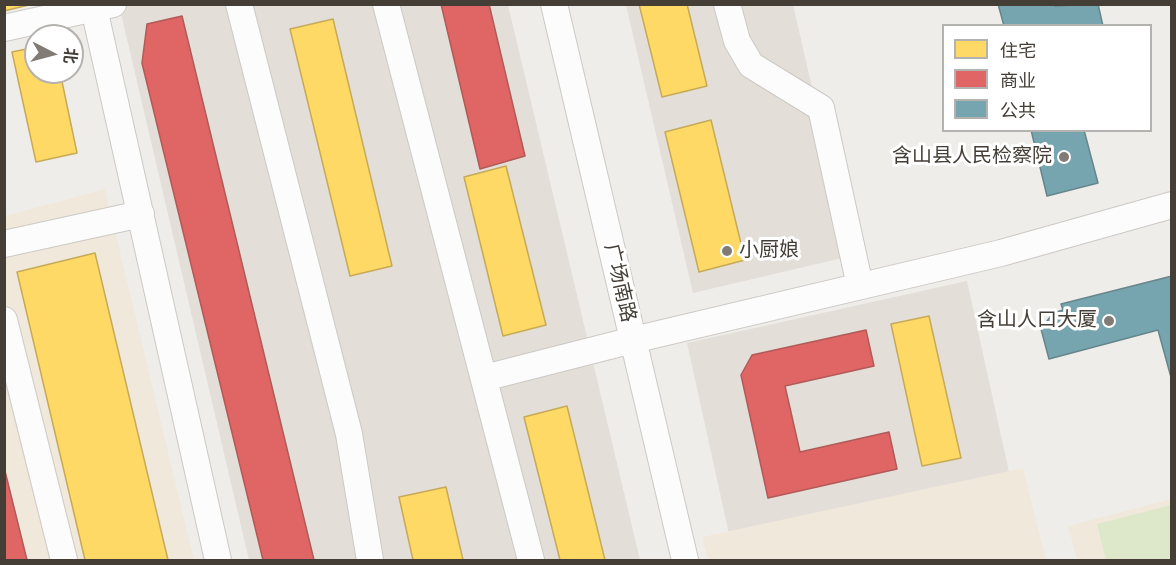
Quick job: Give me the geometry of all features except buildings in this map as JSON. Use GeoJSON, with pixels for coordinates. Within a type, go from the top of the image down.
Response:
{"type":"FeatureCollection","features":[{"type":"Feature","properties":{"kind":"street"},"geometry":{"type":"LineString","coordinates":[[239,4],[348,434],[370,561]]}},
{"type":"Feature","properties":{"kind":"street"},"geometry":{"type":"LineString","coordinates":[[386,4],[531,561]]}},
{"type":"Feature","properties":{"kind":"street","name":"广场南路"},"geometry":{"type":"LineString","coordinates":[[554,4],[685,561]]}},
{"type":"Feature","properties":{"kind":"street"},"geometry":{"type":"LineString","coordinates":[[728,4],[736,40],[751,65],[821,108],[860,286]]}},
{"type":"Feature","properties":{"kind":"street"},"geometry":{"type":"LineString","coordinates":[[4,28],[100,6],[141,214],[218,561]]}},
{"type":"Feature","properties":{"kind":"street"},"geometry":{"type":"LineString","coordinates":[[483,378],[1001,253],[1172,205]]}},
{"type":"Feature","properties":{"kind":"street"},"geometry":{"type":"LineString","coordinates":[[4,244],[141,214]]}},
{"type":"Feature","properties":{"kind":"street"},"geometry":{"type":"LineString","coordinates":[[4,320],[64,561]]}},
{"type":"Feature","properties":{"kind":"shaded area"},"geometry":{"type":"Polygon","coordinates":[[[119,5],[508,5],[640,560],[249,560],[119,5]]]}},
{"type":"Feature","properties":{"kind":"shaded area"},"geometry":{"type":"Polygon","coordinates":[[[626,5],[793,5],[851,256],[693,293],[626,5]]]}},
{"type":"Feature","properties":{"kind":"shaded area"},"geometry":{"type":"Polygon","coordinates":[[[105,189],[194,560],[5,560],[5,216],[105,189]]]}},
{"type":"Feature","properties":{"kind":"shaded area"},"geometry":{"type":"Polygon","coordinates":[[[967,281],[1009,472],[729,534],[687,343],[967,281]]]}},
{"type":"Feature","properties":{"kind":"shaded area"},"geometry":{"type":"Polygon","coordinates":[[[1023,468],[1046,560],[708,560],[702,537],[1023,468]]]}},
{"type":"Feature","properties":{"kind":"shaded area"},"geometry":{"type":"Polygon","coordinates":[[[1171,499],[1171,560],[1077,560],[1068,526],[1171,499]]]}},
{"type":"Feature","properties":{"kind":"green space"},"geometry":{"type":"Polygon","coordinates":[[[1171,505],[1171,560],[1106,560],[1097,524],[1171,505]]]}},
{"type":"Feature","properties":{"kind":"place","name":"含山县人民检察院"},"geometry":{"type":"Point","coordinates":[1064,157]}},
{"type":"Feature","properties":{"kind":"place","name":"小厨娘"},"geometry":{"type":"Point","coordinates":[727,251]}},
{"type":"Feature","properties":{"kind":"place","name":"含山人口大厦"},"geometry":{"type":"Point","coordinates":[1109,321]}}]}
